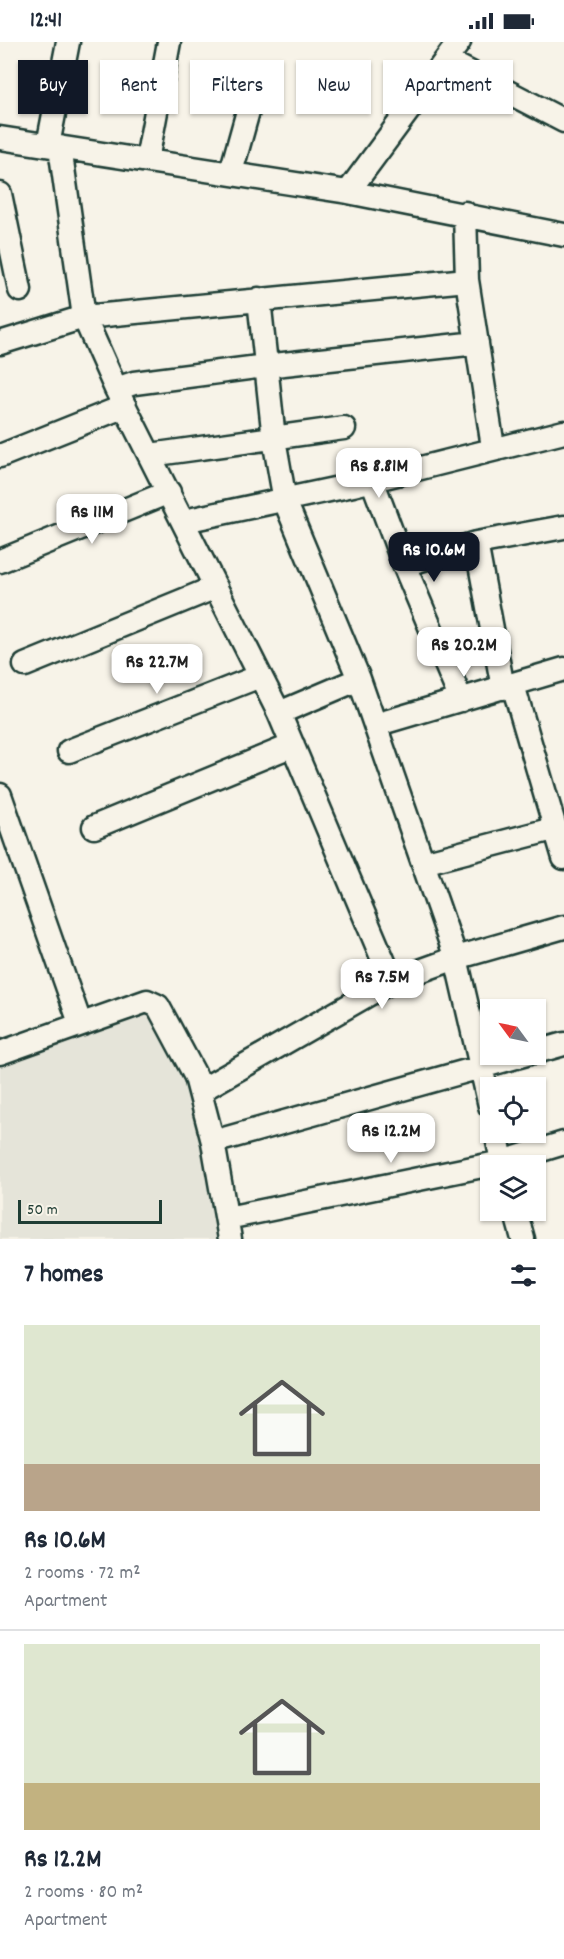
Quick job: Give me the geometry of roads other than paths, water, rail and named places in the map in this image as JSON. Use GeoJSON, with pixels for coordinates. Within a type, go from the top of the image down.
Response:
{"type":"FeatureCollection","features":[{"type":"Feature","properties":{"kind":"street"},"geometry":{"type":"LineString","coordinates":[[68,42],[54,146],[84,317],[121,397],[279,713],[392,981]]}},
{"type":"Feature","properties":{"kind":"street"},"geometry":{"type":"LineString","coordinates":[[147,160],[169,42]]}},
{"type":"Feature","properties":{"kind":"street"},"geometry":{"type":"LineString","coordinates":[[348,192],[453,51],[564,121]]}},
{"type":"Feature","properties":{"kind":"street"},"geometry":{"type":"LineString","coordinates":[[231,172],[247,114]]}},
{"type":"Feature","properties":{"kind":"street"},"geometry":{"type":"LineString","coordinates":[[0,138],[231,172],[562,230]]}},
{"type":"Feature","properties":{"kind":"street"},"geometry":{"type":"LineString","coordinates":[[0,194],[20,290]]}},
{"type":"Feature","properties":{"kind":"street"},"geometry":{"type":"LineString","coordinates":[[465,213],[467,280],[494,447]]}},
{"type":"Feature","properties":{"kind":"street"},"geometry":{"type":"LineString","coordinates":[[0,343],[84,317],[467,280]]}},
{"type":"Feature","properties":{"kind":"street"},"geometry":{"type":"LineString","coordinates":[[259,299],[274,439],[285,501],[360,679],[456,958],[484,1077]]}},
{"type":"Feature","properties":{"kind":"street"},"geometry":{"type":"LineString","coordinates":[[0,456],[121,397],[134,383],[477,343]]}},
{"type":"Feature","properties":{"kind":"street"},"geometry":{"type":"LineString","coordinates":[[150,455],[344,428]]}},
{"type":"Feature","properties":{"kind":"street"},"geometry":{"type":"LineString","coordinates":[[184,521],[285,501],[494,447],[564,432]]}},
{"type":"Feature","properties":{"kind":"street"},"geometry":{"type":"LineString","coordinates":[[372,480],[404,565],[461,700]]}},
{"type":"Feature","properties":{"kind":"street"},"geometry":{"type":"LineString","coordinates":[[0,561],[169,492]]}},
{"type":"Feature","properties":{"kind":"street"},"geometry":{"type":"LineString","coordinates":[[404,565],[476,543],[564,527]]}},
{"type":"Feature","properties":{"kind":"street"},"geometry":{"type":"LineString","coordinates":[[476,543],[508,686],[564,858]]}},
{"type":"Feature","properties":{"kind":"street"},"geometry":{"type":"LineString","coordinates":[[26,665],[216,587]]}},
{"type":"Feature","properties":{"kind":"street"},"geometry":{"type":"LineString","coordinates":[[375,725],[564,669]]}},
{"type":"Feature","properties":{"kind":"street"},"geometry":{"type":"LineString","coordinates":[[69,751],[260,676]]}},
{"type":"Feature","properties":{"kind":"street"},"geometry":{"type":"LineString","coordinates":[[279,713],[360,679]]}},
{"type":"Feature","properties":{"kind":"street"},"geometry":{"type":"LineString","coordinates":[[94,827],[293,745]]}},
{"type":"Feature","properties":{"kind":"street"},"geometry":{"type":"LineString","coordinates":[[0,795],[80,1023]]}},
{"type":"Feature","properties":{"kind":"street"},"geometry":{"type":"LineString","coordinates":[[423,862],[553,829]]}},
{"type":"Feature","properties":{"kind":"street"},"geometry":{"type":"LineString","coordinates":[[200,1091],[392,981],[456,958],[564,927]]}},
{"type":"Feature","properties":{"kind":"street"},"geometry":{"type":"LineString","coordinates":[[0,1053],[80,1023],[147,1001],[153,1002],[162,1011],[196,1077],[213,1142],[228,1229],[480,1169]]}},
{"type":"Feature","properties":{"kind":"street"},"geometry":{"type":"LineString","coordinates":[[546,1049],[564,1044]]}},
{"type":"Feature","properties":{"kind":"street"},"geometry":{"type":"LineString","coordinates":[[213,1142],[489,1065]]}},
{"type":"Feature","properties":{"kind":"street"},"geometry":{"type":"LineString","coordinates":[[529,1155],[564,1143]]}},
{"type":"Feature","properties":{"kind":"street"},"geometry":{"type":"LineString","coordinates":[[518,1221],[523,1239]]}}]}
